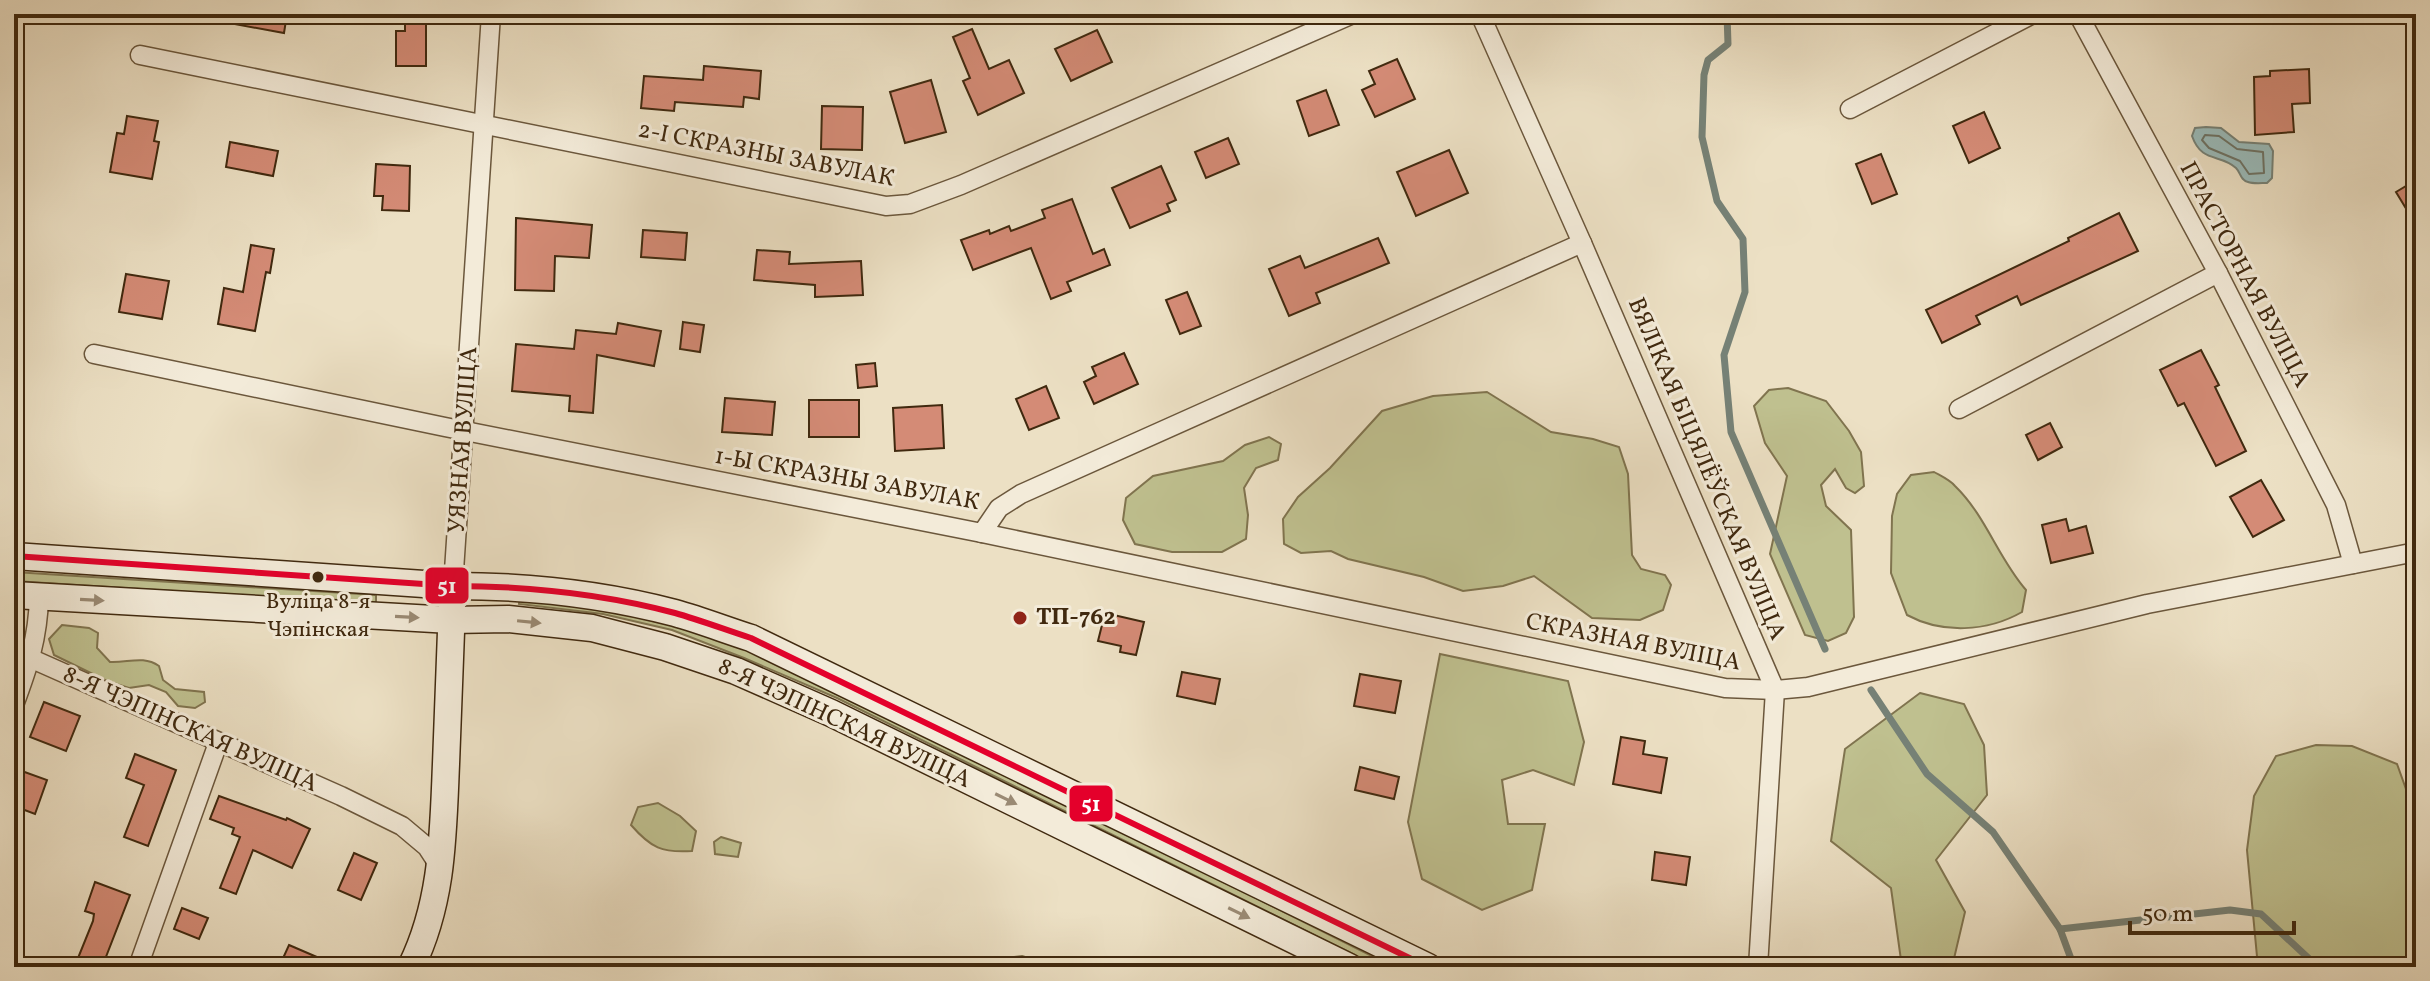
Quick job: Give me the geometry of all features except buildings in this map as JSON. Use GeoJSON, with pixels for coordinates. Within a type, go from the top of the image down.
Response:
{"type":"FeatureCollection","features":[{"type":"Feature","properties":{"kind":"main road","name":"8-Я ЧЭПІНСКАЯ ВУЛІЦА"},"geometry":{"type":"LineString","coordinates":[[14,556],[453,586],[511,586],[607,599],[674,613],[751,638],[1428,967]]}},
{"type":"Feature","properties":{"kind":"main road","name":"УЯЗНАЯ ВУЛІЦА"},"geometry":{"type":"LineString","coordinates":[[411,967],[436,899],[440,867],[453,586]]}},
{"type":"Feature","properties":{"kind":"main road","name":"8-Я ЧЭПІНСКАЯ ВУЛІЦА"},"geometry":{"type":"LineString","coordinates":[[26,596],[451,620],[508,619],[592,628],[665,647],[736,671],[831,713],[1349,967]]}},
{"type":"Feature","properties":{"kind":"street","name":"УЯЗНАЯ ВУЛІЦА"},"geometry":{"type":"LineString","coordinates":[[453,586],[491,14]]}},
{"type":"Feature","properties":{"kind":"street","name":"2-І СКРАЗНЫ ЗАВУЛАК"},"geometry":{"type":"LineString","coordinates":[[140,55],[886,206],[910,204],[961,185],[1353,14]]}},
{"type":"Feature","properties":{"kind":"street","name":"ВЯЛІКАЯ БІЦЯЛЁЎСКАЯ ВУЛІЦА"},"geometry":{"type":"LineString","coordinates":[[1480,14],[1775,690],[1758,967]]}},
{"type":"Feature","properties":{"kind":"street"},"geometry":{"type":"LineString","coordinates":[[1850,109],[2033,14]]}},
{"type":"Feature","properties":{"kind":"street","name":"ПРАСТОРНАЯ ВУЛІЦА"},"geometry":{"type":"LineString","coordinates":[[2078,14],[2218,273],[2336,505],[2353,564]]}},
{"type":"Feature","properties":{"kind":"street","name":"1-Ы СКРАЗНЫ ЗАВУЛАК"},"geometry":{"type":"LineString","coordinates":[[94,354],[982,533],[999,508],[1021,494],[1582,243]]}},
{"type":"Feature","properties":{"kind":"street"},"geometry":{"type":"LineString","coordinates":[[1959,409],[2218,273]]}},
{"type":"Feature","properties":{"kind":"street","name":"СКРАЗНАЯ ВУЛІЦА"},"geometry":{"type":"LineString","coordinates":[[982,533],[1725,688],[1775,690],[1808,687],[2147,604],[2416,552]]}},
{"type":"Feature","properties":{"kind":"street"},"geometry":{"type":"LineString","coordinates":[[14,705],[32,659],[38,617],[26,596]]}},
{"type":"Feature","properties":{"kind":"street","name":"8-Я ЧЭПІНСКАЯ ВУЛІЦА"},"geometry":{"type":"LineString","coordinates":[[14,651],[402,826],[427,847],[440,867]]}},
{"type":"Feature","properties":{"kind":"street"},"geometry":{"type":"LineString","coordinates":[[138,967],[218,743]]}},
{"type":"Feature","properties":{"kind":"green space"},"geometry":{"type":"Polygon","coordinates":[[[1788,388],[1826,401],[1861,452],[1864,486],[1855,493],[1846,488],[1835,469],[1821,485],[1826,506],[1851,530],[1854,617],[1846,633],[1828,641],[1805,635],[1770,554],[1787,476],[1765,443],[1754,406],[1769,390],[1788,388]]]}},
{"type":"Feature","properties":{"kind":"green space"},"geometry":{"type":"Polygon","coordinates":[[[1487,392],[1551,432],[1619,447],[1628,474],[1632,555],[1641,569],[1665,575],[1671,585],[1663,610],[1640,620],[1592,618],[1534,576],[1503,586],[1463,591],[1424,577],[1348,559],[1331,551],[1301,553],[1284,544],[1283,519],[1298,497],[1330,468],[1382,411],[1433,396],[1487,392]]]}},
{"type":"Feature","properties":{"kind":"green space"},"geometry":{"type":"Polygon","coordinates":[[[1269,437],[1281,444],[1278,460],[1256,468],[1244,488],[1248,515],[1246,539],[1222,552],[1172,552],[1135,544],[1123,520],[1126,498],[1153,476],[1223,461],[1245,445],[1269,437]]]}},
{"type":"Feature","properties":{"kind":"green space"},"geometry":{"type":"Polygon","coordinates":[[[1934,472],[1951,482],[1966,498],[2026,590],[2022,612],[1994,624],[1964,628],[1935,625],[1907,615],[1891,573],[1892,516],[1897,494],[1911,475],[1934,472]]]}},
{"type":"Feature","properties":{"kind":"green space"},"geometry":{"type":"Polygon","coordinates":[[[14,572],[376,595],[376,604],[14,581],[14,572]]]}},
{"type":"Feature","properties":{"kind":"green space"},"geometry":{"type":"Polygon","coordinates":[[[520,596],[673,623],[746,649],[840,691],[1394,967],[1379,967],[837,698],[744,658],[672,630],[603,614],[519,604],[520,596]]]}},
{"type":"Feature","properties":{"kind":"green space"},"geometry":{"type":"Polygon","coordinates":[[[62,625],[89,628],[98,633],[97,648],[110,662],[141,660],[153,663],[159,666],[163,680],[175,689],[204,692],[205,702],[195,708],[178,706],[166,692],[149,685],[129,688],[107,681],[54,655],[49,639],[62,625]]]}},
{"type":"Feature","properties":{"kind":"green space"},"geometry":{"type":"Polygon","coordinates":[[[1440,654],[1568,681],[1584,742],[1574,785],[1533,770],[1502,780],[1508,824],[1545,824],[1532,890],[1482,910],[1422,879],[1408,822],[1440,654]]]}},
{"type":"Feature","properties":{"kind":"green space"},"geometry":{"type":"Polygon","coordinates":[[[1920,693],[1964,704],[1984,745],[1987,795],[1936,860],[1965,912],[1952,967],[1888,967],[1901,960],[1891,888],[1831,841],[1845,749],[1920,693]]]}},
{"type":"Feature","properties":{"kind":"green space"},"geometry":{"type":"Polygon","coordinates":[[[2316,745],[2352,746],[2397,764],[2416,817],[2416,967],[2258,967],[2247,850],[2254,796],[2276,756],[2316,745]]]}},
{"type":"Feature","properties":{"kind":"green space"},"geometry":{"type":"Polygon","coordinates":[[[658,803],[680,816],[696,831],[692,851],[665,850],[645,839],[631,825],[638,807],[658,803]]]}},
{"type":"Feature","properties":{"kind":"green space"},"geometry":{"type":"Polygon","coordinates":[[[721,837],[741,843],[738,857],[715,854],[714,842],[721,837]]]}},
{"type":"Feature","properties":{"kind":"green space"},"geometry":{"type":"Polygon","coordinates":[[[1022,956],[1044,963],[1044,967],[964,967],[990,960],[1022,956]]]}},
{"type":"Feature","properties":{"kind":"water"},"geometry":{"type":"Polygon","coordinates":[[[2195,128],[2221,128],[2239,142],[2269,144],[2273,151],[2272,178],[2267,183],[2245,181],[2230,163],[2201,151],[2192,136],[2195,128]]]}},
{"type":"Feature","properties":{"kind":"waterway"},"geometry":{"type":"LineString","coordinates":[[1727,14],[1728,44],[1708,60],[1704,75],[1702,137],[1717,201],[1743,239],[1745,292],[1724,355],[1731,432],[1825,649]]}},
{"type":"Feature","properties":{"kind":"waterway"},"geometry":{"type":"LineString","coordinates":[[1871,690],[1927,774],[1993,832],[2060,929],[2074,967]]}},
{"type":"Feature","properties":{"kind":"waterway"},"geometry":{"type":"LineString","coordinates":[[2060,929],[2230,910],[2261,914],[2318,967]]}},
{"type":"Feature","properties":{"kind":"transit line","name":"51"},"geometry":{"type":"LineString","coordinates":[[14,556],[537,590],[593,596],[675,613],[751,638],[1428,967]]}},
{"type":"Feature","properties":{"kind":"place","name":"Вуліца 8-я Чэпінская"},"geometry":{"type":"Point","coordinates":[318,577]}},
{"type":"Feature","properties":{"kind":"place","name":"ТП-762"},"geometry":{"type":"Point","coordinates":[1020,618]}}]}
